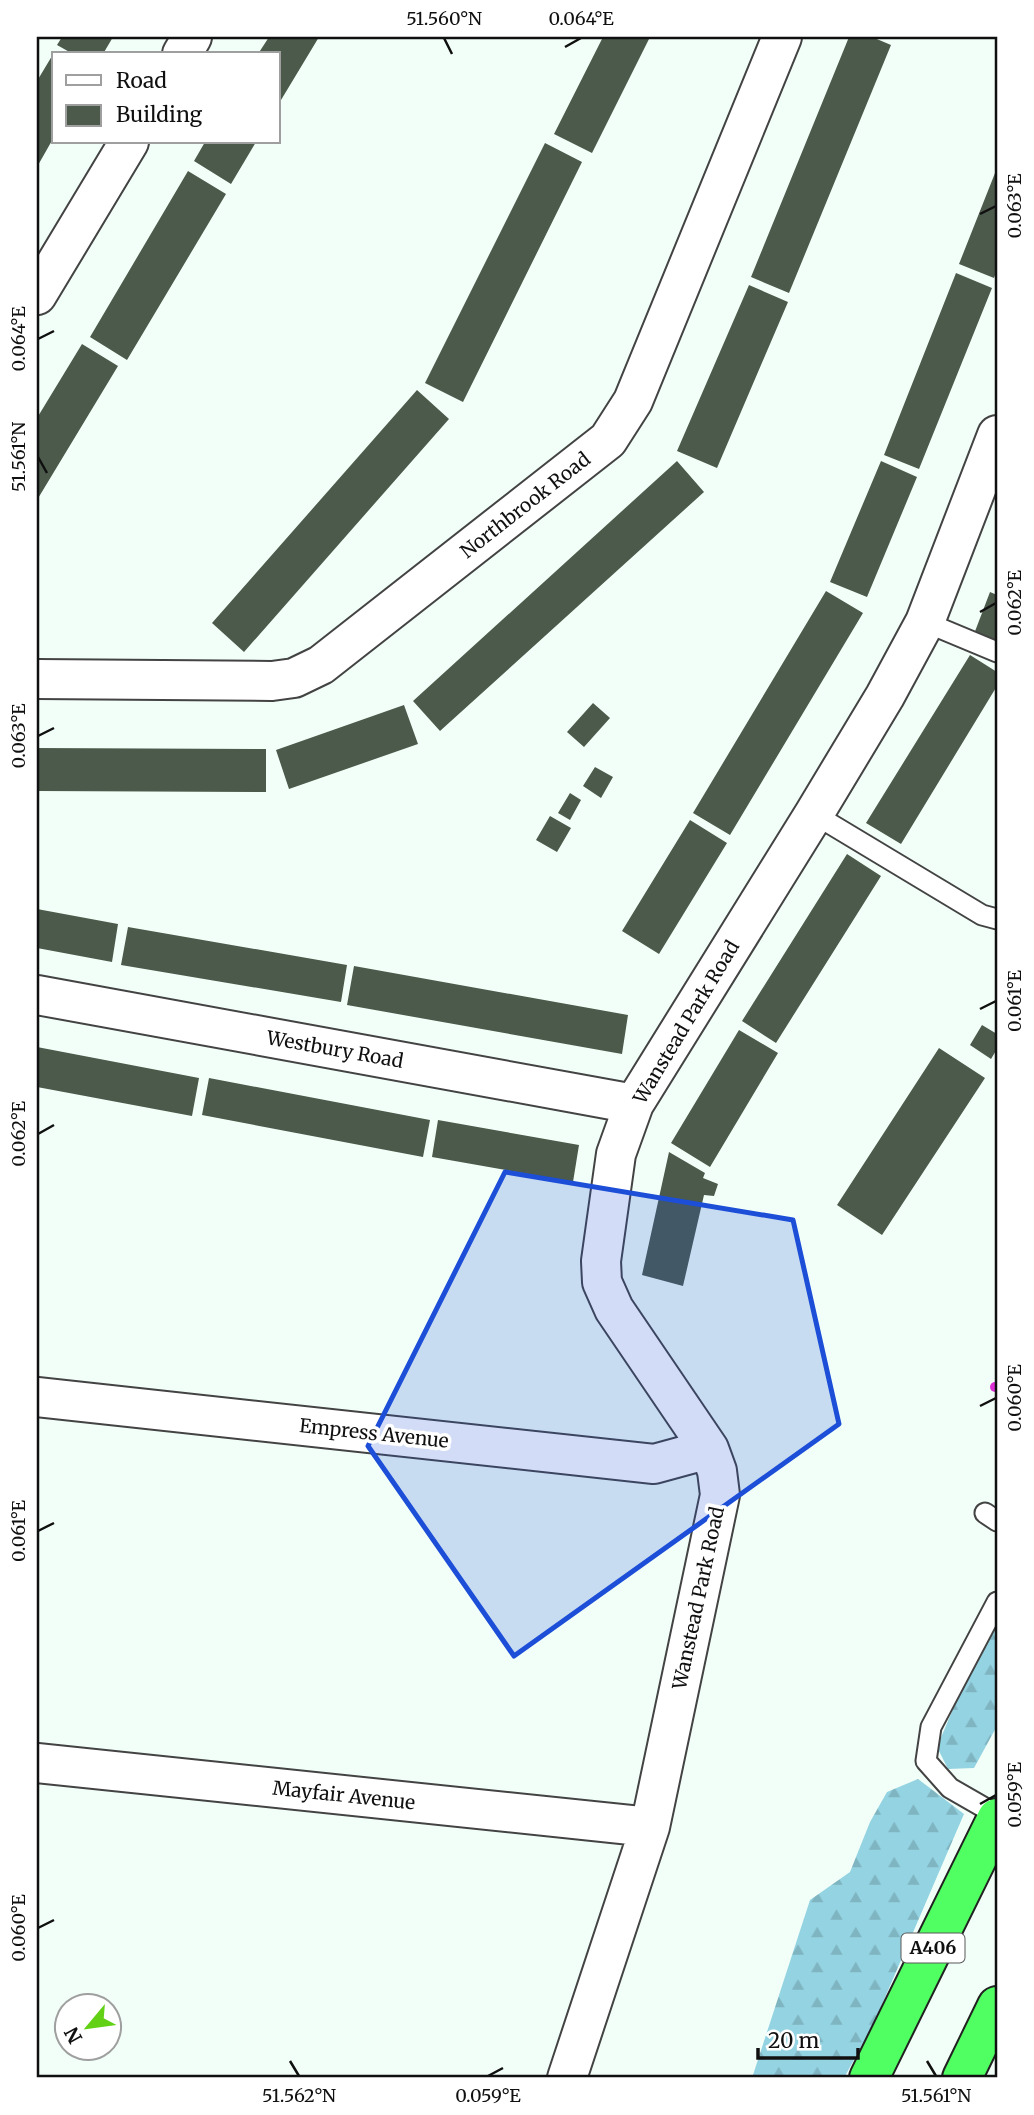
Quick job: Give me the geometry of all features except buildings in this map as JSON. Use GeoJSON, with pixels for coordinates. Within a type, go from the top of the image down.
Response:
{"type":"FeatureCollection","features":[{"type":"Feature","properties":{"kind":"highway","name":"A406"},"geometry":{"type":"LineString","coordinates":[[869,2078],[997,1816]]}},
{"type":"Feature","properties":{"kind":"highway"},"geometry":{"type":"LineString","coordinates":[[962,2078],[997,2006]]}},
{"type":"Feature","properties":{"kind":"street","name":"Northbrook Road"},"geometry":{"type":"LineString","coordinates":[[37,678],[272,681],[294,678],[321,665],[608,440],[633,401],[782,37]]}},
{"type":"Feature","properties":{"kind":"street"},"geometry":{"type":"LineString","coordinates":[[37,295],[128,144]]}},
{"type":"Feature","properties":{"kind":"street","name":"Wanstead Park Road"},"geometry":{"type":"LineString","coordinates":[[567,2078],[650,1827],[720,1495],[717,1471],[709,1449],[614,1309],[602,1282],[601,1261],[616,1154],[634,1104],[814,814],[925,622],[997,435]]}},
{"type":"Feature","properties":{"kind":"street","name":"Westbury Road"},"geometry":{"type":"LineString","coordinates":[[37,995],[634,1104]]}},
{"type":"Feature","properties":{"kind":"street","name":"Empress Avenue"},"geometry":{"type":"LineString","coordinates":[[37,1397],[654,1464],[709,1449]]}},
{"type":"Feature","properties":{"kind":"street","name":"Mayfair Avenue"},"geometry":{"type":"LineString","coordinates":[[37,1763],[650,1827]]}},
{"type":"Feature","properties":{"kind":"lane"},"geometry":{"type":"LineString","coordinates":[[925,622],[997,652]]}},
{"type":"Feature","properties":{"kind":"lane"},"geometry":{"type":"LineString","coordinates":[[814,814],[982,915],[997,919]]}},
{"type":"Feature","properties":{"kind":"lane"},"geometry":{"type":"LineString","coordinates":[[997,1602],[931,1727],[926,1761],[950,1788],[997,1816]]}},
{"type":"Feature","properties":{"kind":"highlighted area"},"geometry":{"type":"Polygon","coordinates":[[[505,1172],[793,1220],[839,1424],[514,1656],[368,1446],[505,1172]]]}},
{"type":"Feature","properties":{"kind":"green space"},"geometry":{"type":"Polygon","coordinates":[[[997,1625],[997,1726],[974,1768],[948,1769],[937,1747],[961,1690],[997,1625]]]}},
{"type":"Feature","properties":{"kind":"green space"},"geometry":{"type":"Polygon","coordinates":[[[918,1779],[964,1814],[874,2023],[844,2078],[752,2078],[810,1900],[850,1872],[870,1822],[887,1792],[918,1779]]]}}]}
